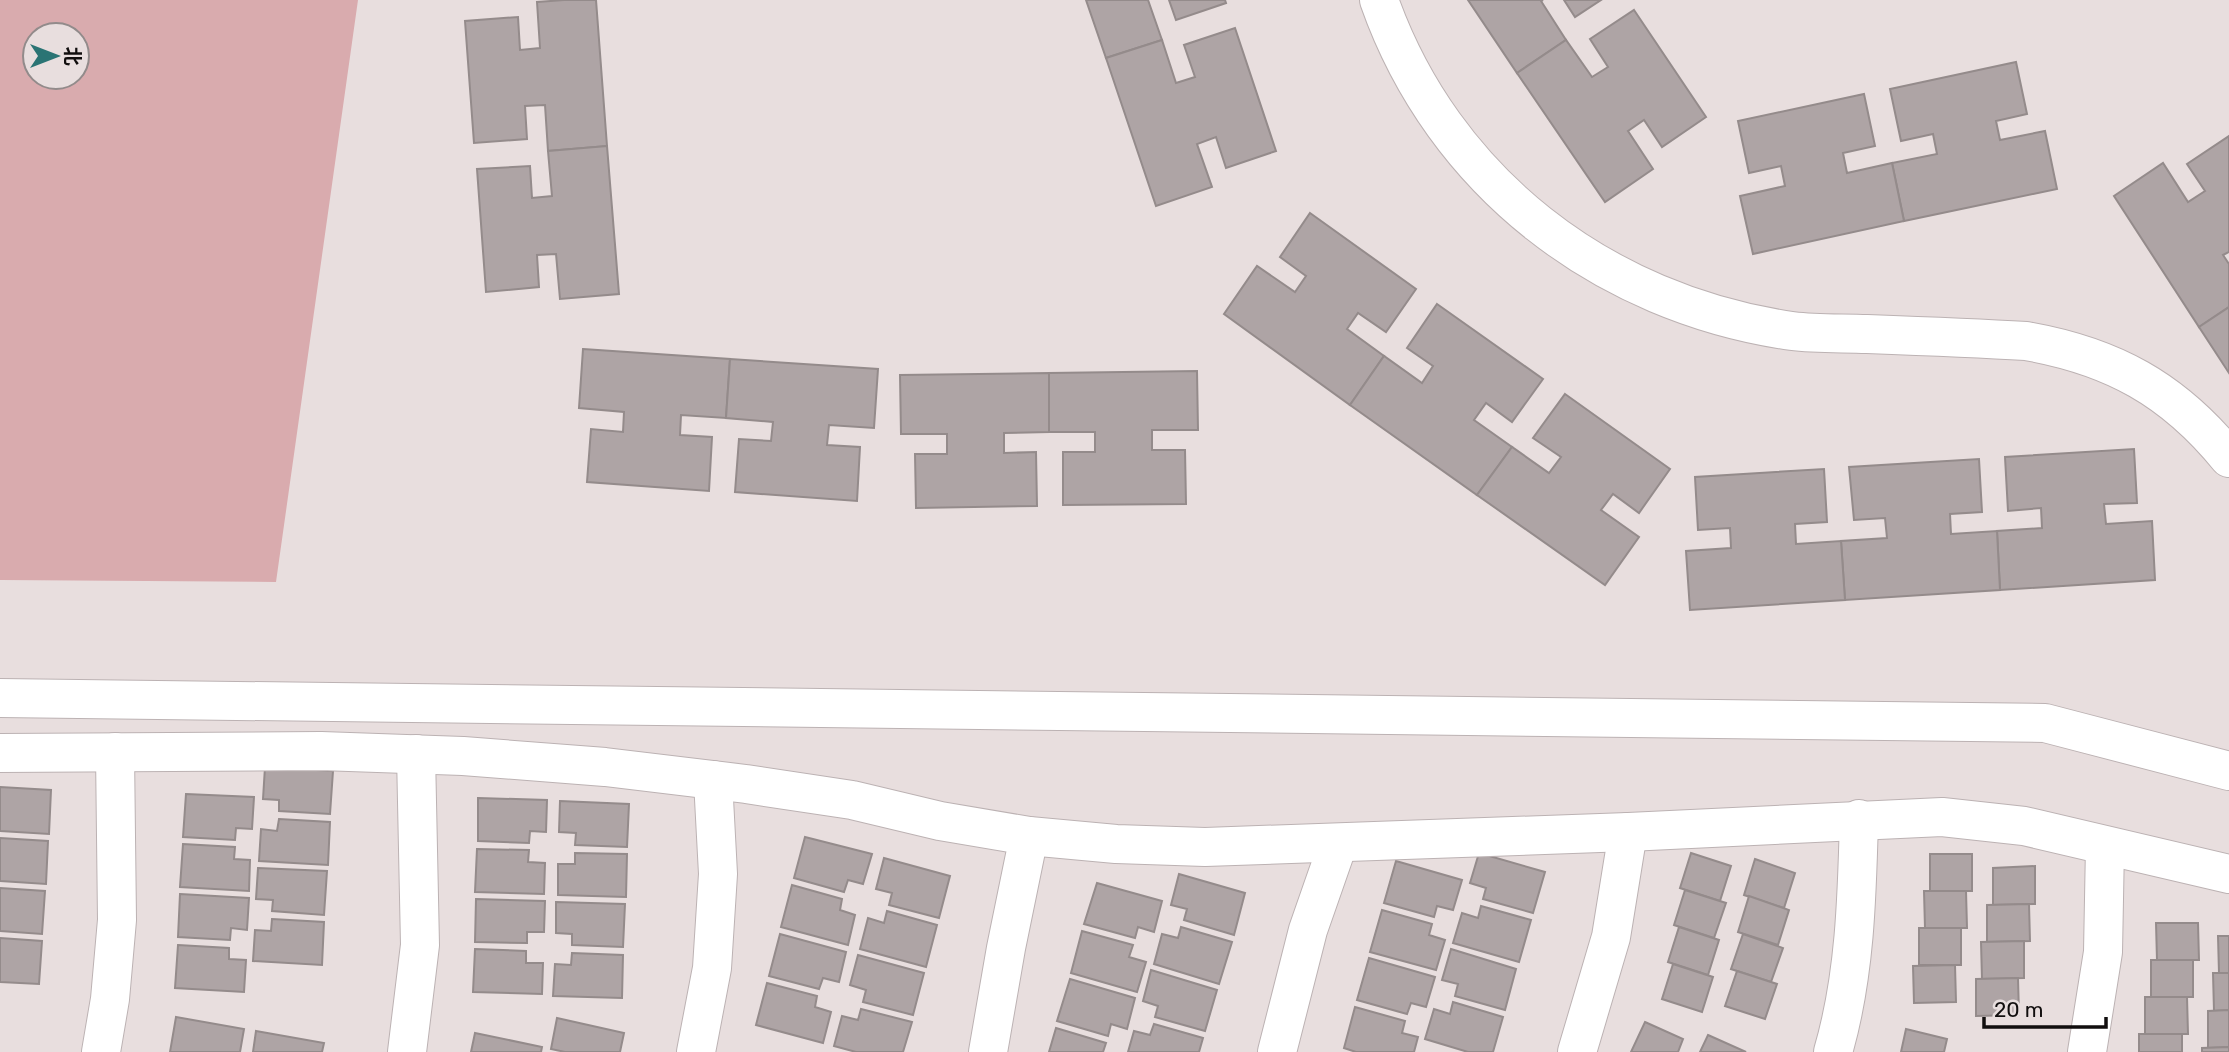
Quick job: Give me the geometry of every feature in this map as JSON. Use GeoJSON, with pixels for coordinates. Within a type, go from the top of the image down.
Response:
{"type":"FeatureCollection","features":[{"type":"Feature","properties":{"kind":"street"},"geometry":{"type":"LineString","coordinates":[[1379,0],[1411,74],[1439,119],[1472,161],[1519,208],[1550,234],[1594,264],[1654,293],[1743,323],[1795,331],[2026,341],[2085,354],[2136,376],[2173,400],[2206,430],[2229,457]]}},
{"type":"Feature","properties":{"kind":"street"},"geometry":{"type":"LineString","coordinates":[[0,698],[2045,723],[2229,771]]}},
{"type":"Feature","properties":{"kind":"street"},"geometry":{"type":"LineString","coordinates":[[0,753],[321,751],[605,766],[852,800],[940,821],[1029,836],[1205,848],[1942,817],[2024,825],[2229,874]]}},
{"type":"Feature","properties":{"kind":"street"},"geometry":{"type":"LineString","coordinates":[[101,1052],[110,999],[117,920],[115,752]]}},
{"type":"Feature","properties":{"kind":"street"},"geometry":{"type":"LineString","coordinates":[[407,1052],[420,945],[416,754]]}},
{"type":"Feature","properties":{"kind":"street"},"geometry":{"type":"LineString","coordinates":[[696,1052],[712,968],[718,874],[713,780]]}},
{"type":"Feature","properties":{"kind":"street"},"geometry":{"type":"LineString","coordinates":[[1833,1052],[1839,1031],[1856,926],[1859,819]]}},
{"type":"Feature","properties":{"kind":"street"},"geometry":{"type":"LineString","coordinates":[[1577,1052],[1611,937],[1628,832]]}},
{"type":"Feature","properties":{"kind":"street"},"geometry":{"type":"LineString","coordinates":[[988,1052],[1029,836]]}},
{"type":"Feature","properties":{"kind":"street"},"geometry":{"type":"LineString","coordinates":[[1277,1052],[1308,930],[1338,844]]}},
{"type":"Feature","properties":{"kind":"street"},"geometry":{"type":"LineString","coordinates":[[2087,1052],[2103,952],[2105,846]]}},
{"type":"Feature","properties":{"kind":"shaded area"},"geometry":{"type":"Polygon","coordinates":[[[0,0],[358,0],[276,582],[0,580],[0,0]]]}},
{"type":"Feature","properties":{"kind":"building"},"geometry":{"type":"Polygon","coordinates":[[[596,0],[607,146],[548,151],[545,105],[525,106],[527,139],[474,143],[465,21],[518,17],[520,50],[540,48],[537,2],[596,0]]]}},
{"type":"Feature","properties":{"kind":"building"},"geometry":{"type":"Polygon","coordinates":[[[1086,0],[1148,0],[1162,40],[1106,58],[1086,0]]]}},
{"type":"Feature","properties":{"kind":"building"},"geometry":{"type":"Polygon","coordinates":[[[1169,0],[1225,0],[1226,3],[1176,20],[1169,0]]]}},
{"type":"Feature","properties":{"kind":"building"},"geometry":{"type":"Polygon","coordinates":[[[1468,0],[1543,0],[1541,1],[1566,40],[1517,73],[1468,0]]]}},
{"type":"Feature","properties":{"kind":"building"},"geometry":{"type":"Polygon","coordinates":[[[1564,0],[1601,0],[1575,17],[1564,0]]]}},
{"type":"Feature","properties":{"kind":"building"},"geometry":{"type":"Polygon","coordinates":[[[1634,10],[1706,117],[1662,147],[1644,120],[1628,131],[1653,169],[1605,202],[1517,73],[1566,40],[1592,77],[1608,67],[1590,39],[1634,10]]]}},
{"type":"Feature","properties":{"kind":"building"},"geometry":{"type":"Polygon","coordinates":[[[1235,28],[1276,151],[1226,168],[1216,137],[1197,144],[1212,187],[1156,206],[1106,58],[1162,40],[1176,83],[1195,77],[1184,45],[1235,28]]]}},
{"type":"Feature","properties":{"kind":"building"},"geometry":{"type":"Polygon","coordinates":[[[2016,62],[2027,114],[1996,121],[2000,140],[2045,131],[2057,189],[1904,221],[1892,163],[1937,154],[1933,134],[1901,141],[1890,89],[2016,62]]]}},
{"type":"Feature","properties":{"kind":"building"},"geometry":{"type":"Polygon","coordinates":[[[1864,94],[1875,146],[1843,153],[1847,173],[1892,163],[1904,221],[1753,254],[1740,196],[1785,186],[1781,166],[1749,173],[1738,121],[1864,94]]]}},
{"type":"Feature","properties":{"kind":"building"},"geometry":{"type":"Polygon","coordinates":[[[2229,136],[2229,252],[2223,255],[2229,264],[2229,307],[2199,327],[2114,196],[2163,163],[2188,202],[2205,191],[2187,164],[2229,136]]]}},
{"type":"Feature","properties":{"kind":"building"},"geometry":{"type":"Polygon","coordinates":[[[607,146],[619,294],[560,299],[556,254],[537,255],[539,287],[486,292],[477,169],[530,166],[532,198],[552,196],[548,151],[607,146]]]}},
{"type":"Feature","properties":{"kind":"building"},"geometry":{"type":"Polygon","coordinates":[[[1310,213],[1416,289],[1386,332],[1358,313],[1347,329],[1384,356],[1350,405],[1224,314],[1257,266],[1295,292],[1306,276],[1280,257],[1310,213]]]}},
{"type":"Feature","properties":{"kind":"building"},"geometry":{"type":"Polygon","coordinates":[[[1437,304],[1543,379],[1512,422],[1486,403],[1474,420],[1512,447],[1477,495],[1350,405],[1384,356],[1422,383],[1433,366],[1407,348],[1437,304]]]}},
{"type":"Feature","properties":{"kind":"building"},"geometry":{"type":"Polygon","coordinates":[[[2229,307],[2229,373],[2199,327],[2229,307]]]}},
{"type":"Feature","properties":{"kind":"building"},"geometry":{"type":"Polygon","coordinates":[[[583,349],[730,359],[726,418],[681,415],[680,435],[712,437],[709,491],[587,482],[591,429],[623,432],[624,412],[579,408],[583,349]]]}},
{"type":"Feature","properties":{"kind":"building"},"geometry":{"type":"Polygon","coordinates":[[[730,359],[878,369],[874,428],[829,425],[827,445],[860,447],[857,501],[735,492],[739,439],[771,441],[773,422],[726,418],[730,359]]]}},
{"type":"Feature","properties":{"kind":"building"},"geometry":{"type":"Polygon","coordinates":[[[1197,371],[1198,430],[1152,430],[1152,450],[1185,450],[1186,504],[1063,505],[1063,452],[1095,452],[1095,432],[1049,432],[1049,373],[1197,371]]]}},
{"type":"Feature","properties":{"kind":"building"},"geometry":{"type":"Polygon","coordinates":[[[1049,373],[1049,432],[1004,433],[1004,453],[1036,452],[1037,506],[916,508],[915,454],[947,454],[947,434],[901,434],[900,375],[1049,373]]]}},
{"type":"Feature","properties":{"kind":"building"},"geometry":{"type":"Polygon","coordinates":[[[1565,394],[1670,469],[1639,513],[1613,494],[1601,510],[1639,537],[1605,585],[1477,495],[1512,447],[1549,473],[1561,457],[1533,438],[1565,394]]]}},
{"type":"Feature","properties":{"kind":"building"},"geometry":{"type":"Polygon","coordinates":[[[2134,449],[2137,503],[2104,504],[2106,524],[2152,521],[2155,580],[2000,590],[1997,531],[2042,528],[2041,508],[2008,511],[2005,457],[2134,449]]]}},
{"type":"Feature","properties":{"kind":"building"},"geometry":{"type":"Polygon","coordinates":[[[1979,459],[1982,512],[1950,514],[1951,534],[1997,531],[2000,590],[1845,600],[1841,541],[1887,538],[1885,518],[1854,520],[1849,467],[1979,459]]]}},
{"type":"Feature","properties":{"kind":"building"},"geometry":{"type":"Polygon","coordinates":[[[1824,469],[1827,522],[1795,524],[1796,544],[1841,541],[1845,600],[1690,610],[1686,551],[1731,548],[1730,528],[1698,530],[1695,477],[1824,469]]]}},
{"type":"Feature","properties":{"kind":"building"},"geometry":{"type":"Polygon","coordinates":[[[265,767],[333,771],[330,814],[279,811],[279,800],[263,799],[265,767]]]}},
{"type":"Feature","properties":{"kind":"building"},"geometry":{"type":"Polygon","coordinates":[[[0,787],[51,790],[49,834],[0,831],[0,787]]]}},
{"type":"Feature","properties":{"kind":"building"},"geometry":{"type":"Polygon","coordinates":[[[186,794],[254,797],[252,829],[236,828],[235,840],[183,837],[186,794]]]}},
{"type":"Feature","properties":{"kind":"building"},"geometry":{"type":"Polygon","coordinates":[[[478,798],[547,800],[546,832],[530,831],[529,843],[478,841],[478,798]]]}},
{"type":"Feature","properties":{"kind":"building"},"geometry":{"type":"Polygon","coordinates":[[[560,801],[629,804],[627,847],[575,845],[576,833],[559,832],[560,801]]]}},
{"type":"Feature","properties":{"kind":"building"},"geometry":{"type":"Polygon","coordinates":[[[279,819],[330,822],[328,865],[259,861],[261,829],[277,831],[279,819]]]}},
{"type":"Feature","properties":{"kind":"building"},"geometry":{"type":"Polygon","coordinates":[[[805,837],[872,854],[863,884],[848,880],[844,892],[794,878],[805,837]]]}},
{"type":"Feature","properties":{"kind":"building"},"geometry":{"type":"Polygon","coordinates":[[[0,838],[48,841],[46,884],[0,881],[0,838]]]}},
{"type":"Feature","properties":{"kind":"building"},"geometry":{"type":"Polygon","coordinates":[[[183,844],[235,847],[234,859],[250,860],[249,891],[180,887],[183,844]]]}},
{"type":"Feature","properties":{"kind":"building"},"geometry":{"type":"Polygon","coordinates":[[[477,849],[529,850],[528,862],[545,863],[544,894],[475,892],[477,849]]]}},
{"type":"Feature","properties":{"kind":"building"},"geometry":{"type":"Polygon","coordinates":[[[575,853],[627,854],[626,897],[558,895],[558,864],[575,864],[575,853]]]}},
{"type":"Feature","properties":{"kind":"building"},"geometry":{"type":"Polygon","coordinates":[[[1479,853],[1545,872],[1533,913],[1483,899],[1486,888],[1470,883],[1479,853]]]}},
{"type":"Feature","properties":{"kind":"building"},"geometry":{"type":"Polygon","coordinates":[[[1691,853],[1731,866],[1720,901],[1680,888],[1691,853]]]}},
{"type":"Feature","properties":{"kind":"building"},"geometry":{"type":"Polygon","coordinates":[[[1930,854],[1972,854],[1972,891],[1930,891],[1930,854]]]}},
{"type":"Feature","properties":{"kind":"building"},"geometry":{"type":"Polygon","coordinates":[[[884,858],[950,876],[939,918],[889,905],[892,893],[876,889],[884,858]]]}},
{"type":"Feature","properties":{"kind":"building"},"geometry":{"type":"Polygon","coordinates":[[[1755,859],[1795,873],[1784,908],[1744,895],[1755,859]]]}},
{"type":"Feature","properties":{"kind":"building"},"geometry":{"type":"Polygon","coordinates":[[[1396,861],[1462,880],[1453,910],[1437,906],[1434,917],[1384,903],[1396,861]]]}},
{"type":"Feature","properties":{"kind":"building"},"geometry":{"type":"Polygon","coordinates":[[[2035,866],[2035,904],[1993,905],[1993,868],[2035,866]]]}},
{"type":"Feature","properties":{"kind":"building"},"geometry":{"type":"Polygon","coordinates":[[[258,868],[327,871],[324,915],[272,911],[273,900],[256,899],[258,868]]]}},
{"type":"Feature","properties":{"kind":"building"},"geometry":{"type":"Polygon","coordinates":[[[1179,874],[1245,893],[1234,935],[1184,920],[1187,909],[1171,905],[1179,874]]]}},
{"type":"Feature","properties":{"kind":"building"},"geometry":{"type":"Polygon","coordinates":[[[1097,883],[1162,901],[1154,932],[1138,927],[1135,938],[1084,924],[1097,883]]]}},
{"type":"Feature","properties":{"kind":"building"},"geometry":{"type":"Polygon","coordinates":[[[792,885],[842,899],[840,910],[855,915],[848,945],[781,927],[792,885]]]}},
{"type":"Feature","properties":{"kind":"building"},"geometry":{"type":"Polygon","coordinates":[[[0,888],[45,891],[42,934],[0,931],[0,888]]]}},
{"type":"Feature","properties":{"kind":"building"},"geometry":{"type":"Polygon","coordinates":[[[1685,890],[1726,903],[1714,938],[1674,925],[1685,890]]]}},
{"type":"Feature","properties":{"kind":"building"},"geometry":{"type":"Polygon","coordinates":[[[1924,891],[1966,891],[1967,928],[1925,928],[1924,891]]]}},
{"type":"Feature","properties":{"kind":"building"},"geometry":{"type":"Polygon","coordinates":[[[180,894],[249,898],[247,930],[231,928],[230,940],[178,937],[180,894]]]}},
{"type":"Feature","properties":{"kind":"building"},"geometry":{"type":"Polygon","coordinates":[[[1749,896],[1789,910],[1778,945],[1738,932],[1749,896]]]}},
{"type":"Feature","properties":{"kind":"building"},"geometry":{"type":"Polygon","coordinates":[[[476,899],[545,901],[544,932],[527,932],[527,943],[475,942],[476,899]]]}},
{"type":"Feature","properties":{"kind":"building"},"geometry":{"type":"Polygon","coordinates":[[[556,902],[625,904],[623,947],[572,945],[572,934],[556,933],[556,902]]]}},
{"type":"Feature","properties":{"kind":"building"},"geometry":{"type":"Polygon","coordinates":[[[2029,904],[2030,941],[1987,942],[1987,905],[2029,904]]]}},
{"type":"Feature","properties":{"kind":"building"},"geometry":{"type":"Polygon","coordinates":[[[1481,906],[1531,920],[1519,962],[1453,943],[1462,913],[1478,918],[1481,906]]]}},
{"type":"Feature","properties":{"kind":"building"},"geometry":{"type":"Polygon","coordinates":[[[1382,910],[1432,924],[1429,935],[1445,940],[1436,970],[1370,952],[1382,910]]]}},
{"type":"Feature","properties":{"kind":"building"},"geometry":{"type":"Polygon","coordinates":[[[887,911],[937,925],[926,967],[860,949],[868,918],[884,923],[887,911]]]}},
{"type":"Feature","properties":{"kind":"building"},"geometry":{"type":"Polygon","coordinates":[[[272,919],[324,922],[322,965],[253,961],[255,930],[271,931],[272,919]]]}},
{"type":"Feature","properties":{"kind":"building"},"geometry":{"type":"Polygon","coordinates":[[[2156,923],[2198,923],[2199,960],[2157,960],[2156,923]]]}},
{"type":"Feature","properties":{"kind":"building"},"geometry":{"type":"Polygon","coordinates":[[[1181,927],[1232,942],[1219,984],[1154,964],[1162,934],[1178,938],[1181,927]]]}},
{"type":"Feature","properties":{"kind":"building"},"geometry":{"type":"Polygon","coordinates":[[[1679,927],[1719,940],[1708,975],[1668,962],[1679,927]]]}},
{"type":"Feature","properties":{"kind":"building"},"geometry":{"type":"Polygon","coordinates":[[[1919,928],[1961,928],[1961,965],[1919,965],[1919,928]]]}},
{"type":"Feature","properties":{"kind":"building"},"geometry":{"type":"Polygon","coordinates":[[[1082,931],[1133,945],[1129,957],[1146,962],[1137,992],[1071,973],[1082,931]]]}},
{"type":"Feature","properties":{"kind":"building"},"geometry":{"type":"Polygon","coordinates":[[[780,934],[846,952],[839,982],[823,978],[819,989],[769,976],[780,934]]]}},
{"type":"Feature","properties":{"kind":"building"},"geometry":{"type":"Polygon","coordinates":[[[1743,934],[1783,948],[1771,982],[1731,969],[1743,934]]]}},
{"type":"Feature","properties":{"kind":"building"},"geometry":{"type":"Polygon","coordinates":[[[2218,936],[2229,936],[2229,973],[2219,973],[2218,936]]]}},
{"type":"Feature","properties":{"kind":"building"},"geometry":{"type":"Polygon","coordinates":[[[0,938],[42,941],[39,984],[0,982],[0,938]]]}},
{"type":"Feature","properties":{"kind":"building"},"geometry":{"type":"Polygon","coordinates":[[[2024,941],[2024,978],[1982,979],[1981,942],[2024,941]]]}},
{"type":"Feature","properties":{"kind":"building"},"geometry":{"type":"Polygon","coordinates":[[[178,945],[229,948],[229,959],[246,960],[244,992],[175,988],[178,945]]]}},
{"type":"Feature","properties":{"kind":"building"},"geometry":{"type":"Polygon","coordinates":[[[475,949],[526,951],[526,963],[543,963],[542,994],[473,992],[475,949]]]}},
{"type":"Feature","properties":{"kind":"building"},"geometry":{"type":"Polygon","coordinates":[[[1451,949],[1516,969],[1505,1010],[1455,996],[1458,984],[1442,980],[1451,949]]]}},
{"type":"Feature","properties":{"kind":"building"},"geometry":{"type":"Polygon","coordinates":[[[572,953],[623,955],[622,998],[553,996],[555,964],[571,965],[572,953]]]}},
{"type":"Feature","properties":{"kind":"building"},"geometry":{"type":"Polygon","coordinates":[[[858,955],[924,973],[913,1015],[863,1002],[866,990],[850,985],[858,955]]]}},
{"type":"Feature","properties":{"kind":"building"},"geometry":{"type":"Polygon","coordinates":[[[1369,958],[1435,977],[1426,1007],[1411,1003],[1407,1014],[1357,1000],[1369,958]]]}},
{"type":"Feature","properties":{"kind":"building"},"geometry":{"type":"Polygon","coordinates":[[[2151,960],[2193,960],[2193,997],[2151,997],[2151,960]]]}},
{"type":"Feature","properties":{"kind":"building"},"geometry":{"type":"Polygon","coordinates":[[[1673,964],[1713,977],[1702,1012],[1662,999],[1673,964]]]}},
{"type":"Feature","properties":{"kind":"building"},"geometry":{"type":"Polygon","coordinates":[[[1955,965],[1956,1002],[1914,1003],[1913,966],[1955,965]]]}},
{"type":"Feature","properties":{"kind":"building"},"geometry":{"type":"Polygon","coordinates":[[[1151,970],[1217,990],[1205,1031],[1155,1017],[1158,1006],[1143,1001],[1151,970]]]}},
{"type":"Feature","properties":{"kind":"building"},"geometry":{"type":"Polygon","coordinates":[[[1737,971],[1777,984],[1765,1019],[1725,1006],[1737,971]]]}},
{"type":"Feature","properties":{"kind":"building"},"geometry":{"type":"Polygon","coordinates":[[[2213,973],[2229,973],[2229,1010],[2214,1011],[2213,973]]]}},
{"type":"Feature","properties":{"kind":"building"},"geometry":{"type":"Polygon","coordinates":[[[2018,978],[2019,1015],[1976,1016],[1976,979],[2018,978]]]}},
{"type":"Feature","properties":{"kind":"building"},"geometry":{"type":"Polygon","coordinates":[[[1070,979],[1135,998],[1127,1029],[1111,1024],[1108,1036],[1057,1021],[1070,979]]]}},
{"type":"Feature","properties":{"kind":"building"},"geometry":{"type":"Polygon","coordinates":[[[767,983],[817,996],[815,1007],[831,1012],[823,1043],[756,1025],[767,983]]]}},
{"type":"Feature","properties":{"kind":"building"},"geometry":{"type":"Polygon","coordinates":[[[2145,997],[2187,997],[2188,1034],[2145,1034],[2145,997]]]}},
{"type":"Feature","properties":{"kind":"building"},"geometry":{"type":"Polygon","coordinates":[[[1453,1002],[1503,1017],[1493,1052],[1468,1052],[1425,1039],[1434,1009],[1450,1014],[1453,1002]]]}},
{"type":"Feature","properties":{"kind":"building"},"geometry":{"type":"Polygon","coordinates":[[[1355,1007],[1405,1021],[1402,1033],[1418,1037],[1414,1052],[1356,1052],[1344,1048],[1355,1007]]]}},
{"type":"Feature","properties":{"kind":"building"},"geometry":{"type":"Polygon","coordinates":[[[861,1009],[912,1022],[903,1052],[856,1052],[834,1046],[842,1016],[858,1020],[861,1009]]]}},
{"type":"Feature","properties":{"kind":"building"},"geometry":{"type":"Polygon","coordinates":[[[2229,1010],[2229,1047],[2208,1048],[2208,1011],[2229,1010]]]}},
{"type":"Feature","properties":{"kind":"building"},"geometry":{"type":"Polygon","coordinates":[[[176,1017],[244,1029],[240,1052],[170,1052],[176,1017]]]}},
{"type":"Feature","properties":{"kind":"building"},"geometry":{"type":"Polygon","coordinates":[[[557,1018],[624,1033],[620,1052],[565,1052],[551,1049],[557,1018]]]}},
{"type":"Feature","properties":{"kind":"building"},"geometry":{"type":"Polygon","coordinates":[[[1645,1022],[1683,1039],[1678,1052],[1631,1052],[1645,1022]]]}},
{"type":"Feature","properties":{"kind":"building"},"geometry":{"type":"Polygon","coordinates":[[[1154,1024],[1203,1038],[1199,1052],[1128,1052],[1134,1031],[1150,1035],[1154,1024]]]}},
{"type":"Feature","properties":{"kind":"building"},"geometry":{"type":"Polygon","coordinates":[[[1056,1028],[1106,1043],[1103,1052],[1049,1052],[1056,1028]]]}},
{"type":"Feature","properties":{"kind":"building"},"geometry":{"type":"Polygon","coordinates":[[[1906,1029],[1947,1039],[1944,1052],[1901,1052],[1906,1029]]]}},
{"type":"Feature","properties":{"kind":"building"},"geometry":{"type":"Polygon","coordinates":[[[256,1031],[324,1043],[322,1052],[253,1052],[256,1031]]]}},
{"type":"Feature","properties":{"kind":"building"},"geometry":{"type":"Polygon","coordinates":[[[475,1033],[542,1047],[541,1052],[471,1052],[475,1033]]]}},
{"type":"Feature","properties":{"kind":"building"},"geometry":{"type":"Polygon","coordinates":[[[2139,1034],[2182,1034],[2182,1052],[2139,1052],[2139,1034]]]}},
{"type":"Feature","properties":{"kind":"building"},"geometry":{"type":"Polygon","coordinates":[[[1708,1035],[1746,1052],[1700,1052],[1708,1035]]]}},
{"type":"Feature","properties":{"kind":"building"},"geometry":{"type":"Polygon","coordinates":[[[2229,1047],[2229,1052],[2202,1052],[2202,1048],[2229,1047]]]}}]}
